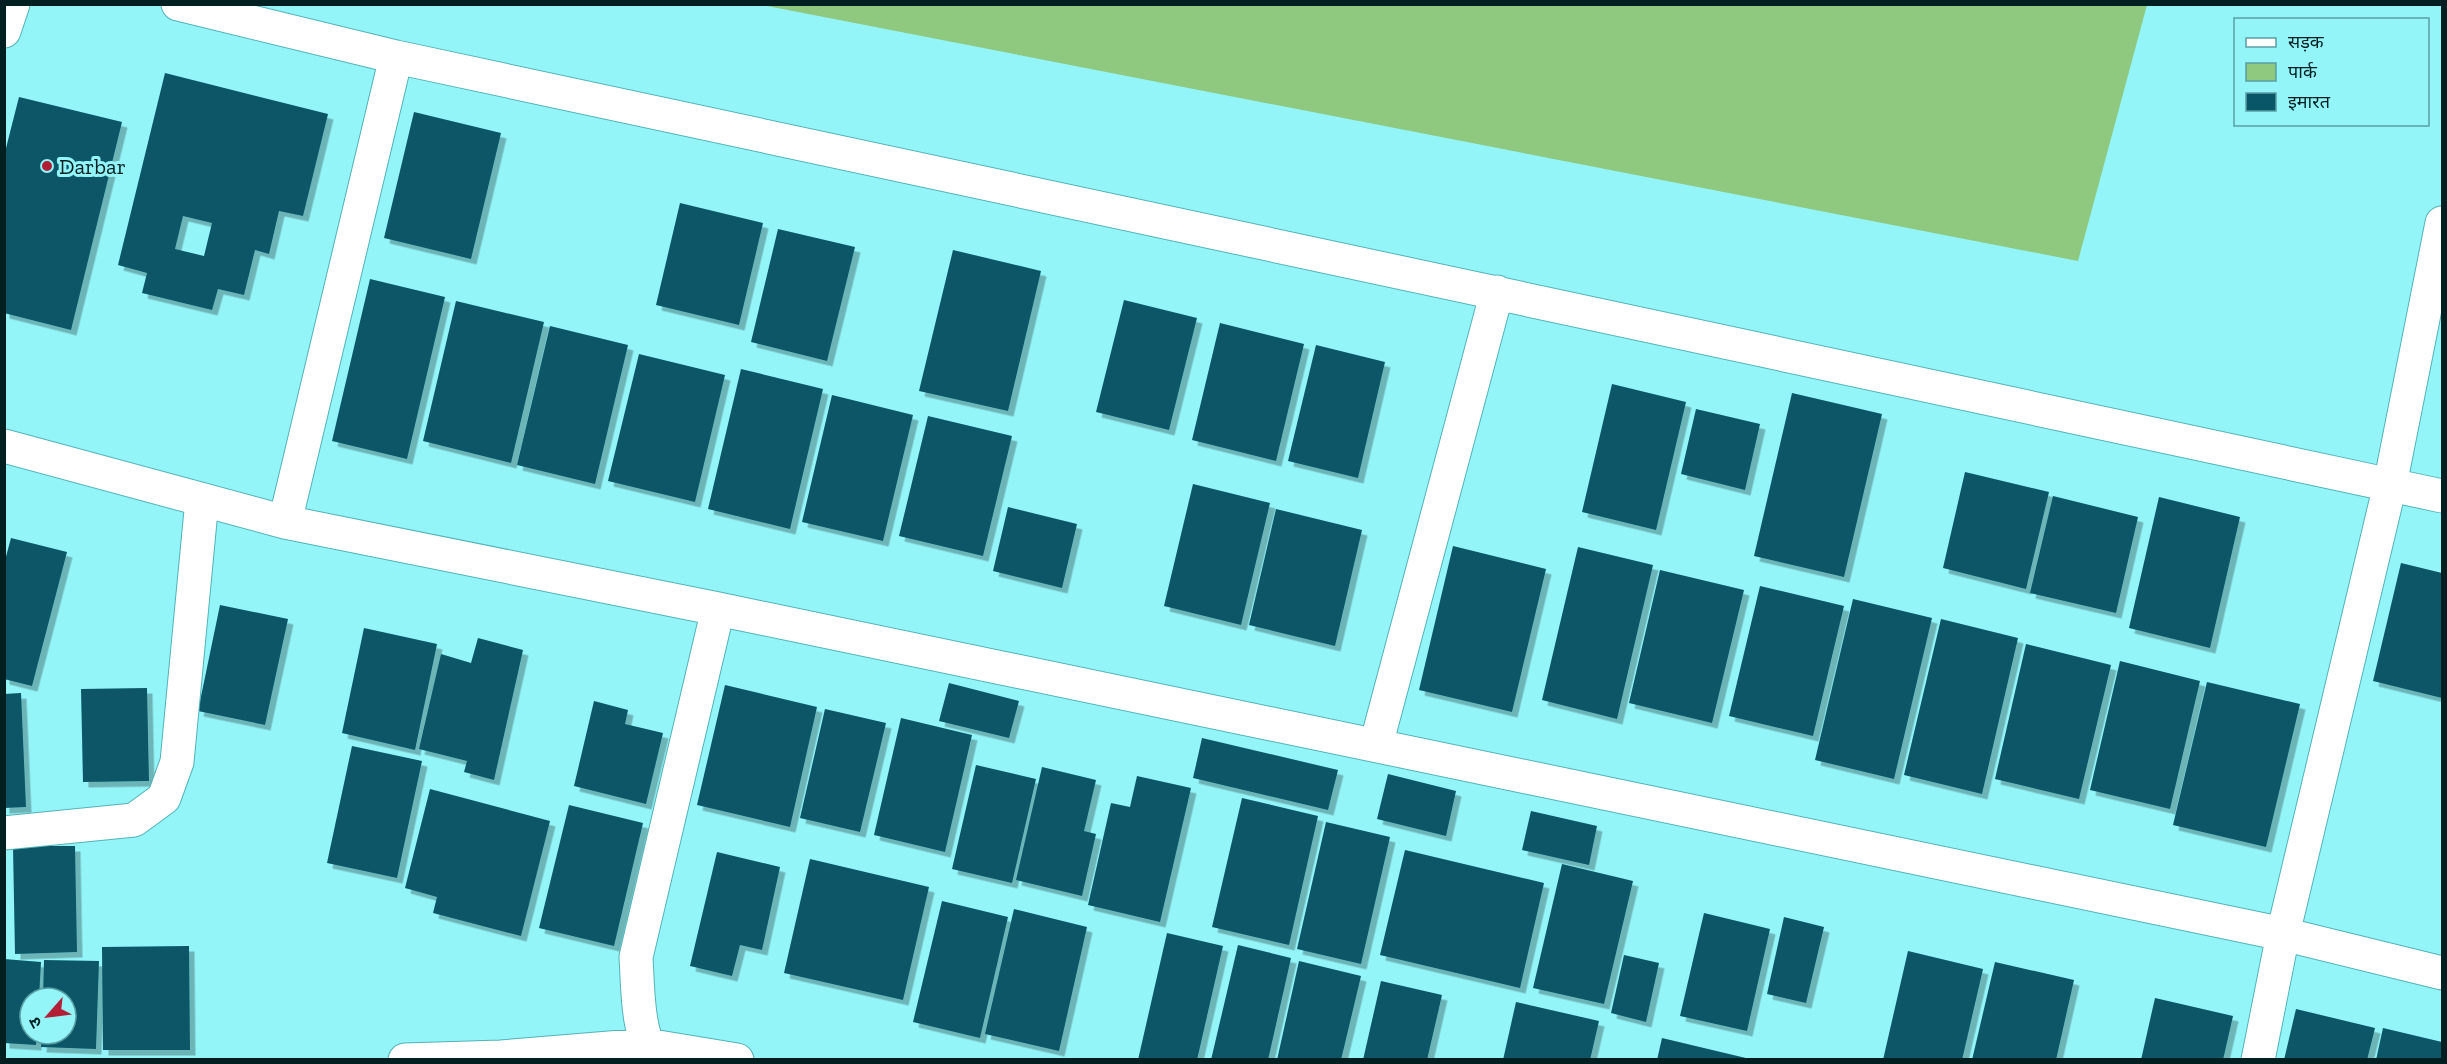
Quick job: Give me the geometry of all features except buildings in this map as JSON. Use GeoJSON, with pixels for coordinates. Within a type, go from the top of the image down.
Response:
{"type":"FeatureCollection","features":[{"type":"Feature","properties":{"kind":"street"},"geometry":{"type":"LineString","coordinates":[[4,31],[13,4]]}},
{"type":"Feature","properties":{"kind":"street"},"geometry":{"type":"LineString","coordinates":[[178,4],[396,57],[2442,496]]}},
{"type":"Feature","properties":{"kind":"street"},"geometry":{"type":"LineString","coordinates":[[285,522],[396,57]]}},
{"type":"Feature","properties":{"kind":"street"},"geometry":{"type":"LineString","coordinates":[[2258,1059],[2283,934],[2390,484],[2442,223]]}},
{"type":"Feature","properties":{"kind":"street"},"geometry":{"type":"LineString","coordinates":[[1376,746],[1497,292]]}},
{"type":"Feature","properties":{"kind":"street"},"geometry":{"type":"LineString","coordinates":[[4,446],[285,522],[718,609],[2283,934],[2442,973]]}},
{"type":"Feature","properties":{"kind":"street"},"geometry":{"type":"LineString","coordinates":[[4,833],[134,820],[164,798],[177,762],[202,500]]}},
{"type":"Feature","properties":{"kind":"street"},"geometry":{"type":"LineString","coordinates":[[650,1052],[638,999],[636,957],[718,609]]}},
{"type":"Feature","properties":{"kind":"street"},"geometry":{"type":"LineString","coordinates":[[405,1059],[650,1052],[737,1059]]}},
{"type":"Feature","properties":{"kind":"green space"},"geometry":{"type":"Polygon","coordinates":[[[762,5],[2147,5],[2078,261],[762,5]]]}},
{"type":"Feature","properties":{"kind":"place","name":"Darbar"},"geometry":{"type":"Point","coordinates":[47,166]}}]}
